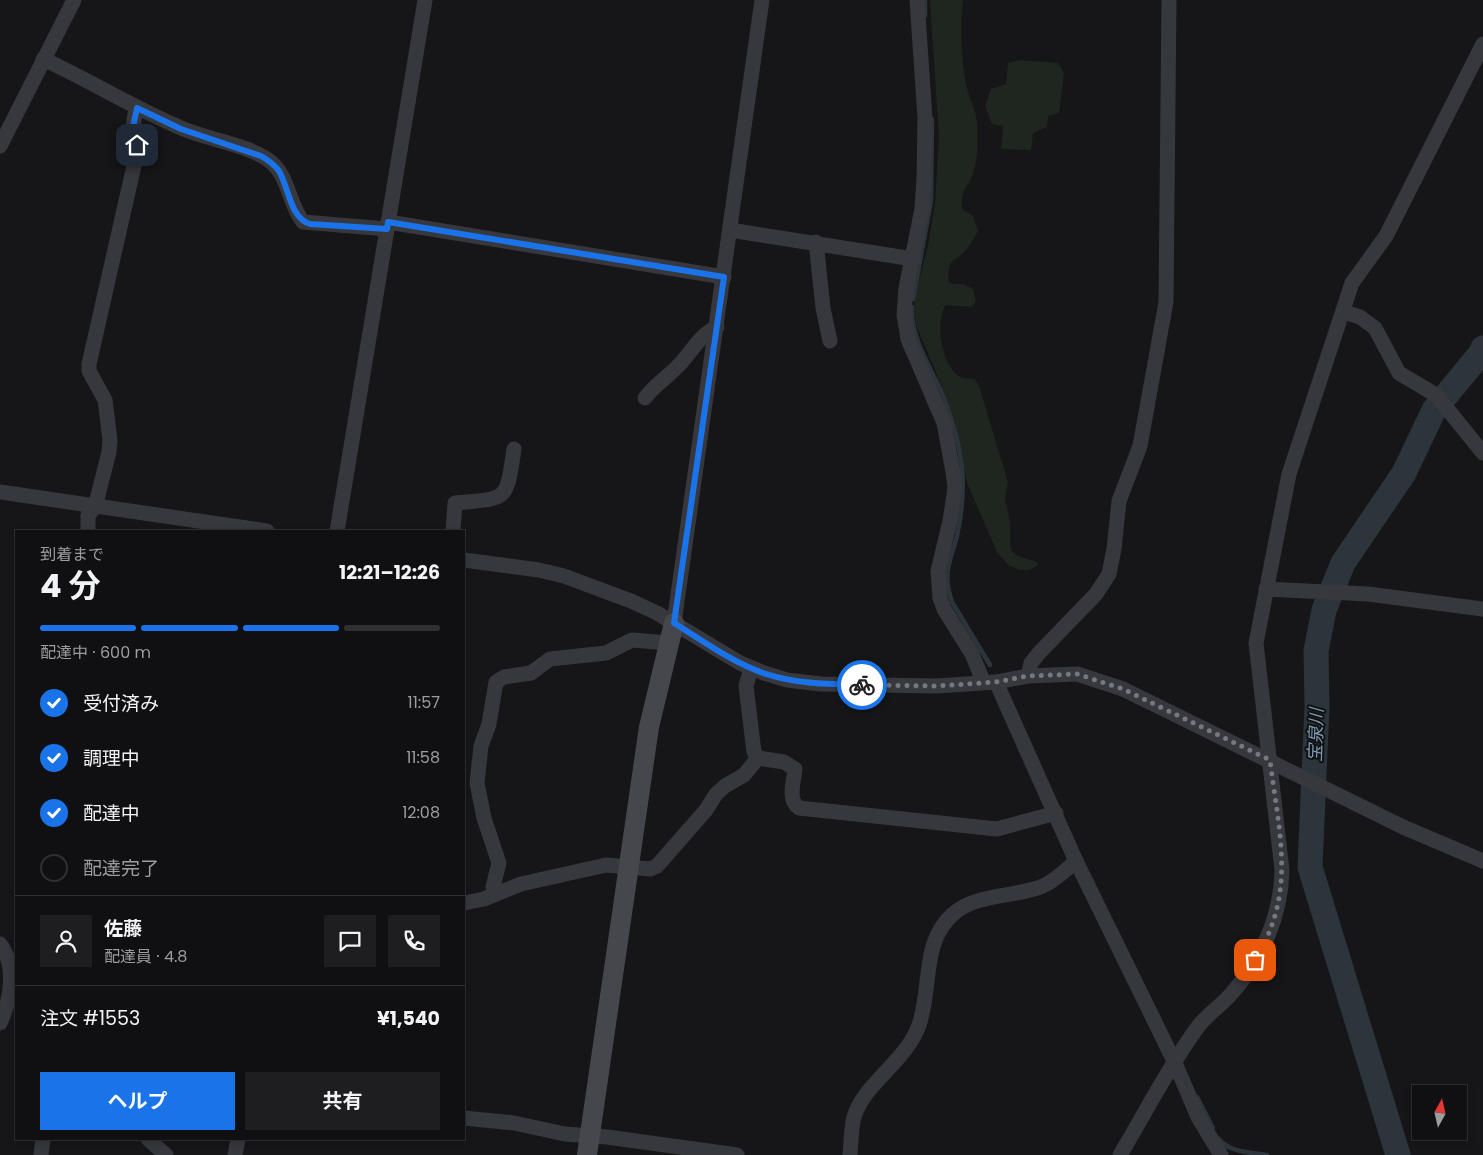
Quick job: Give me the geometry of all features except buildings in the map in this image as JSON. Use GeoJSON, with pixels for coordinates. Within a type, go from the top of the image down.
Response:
{"type":"FeatureCollection","features":[{"type":"Feature","properties":{"kind":"street"},"geometry":{"type":"LineString","coordinates":[[0,146],[74,0]]}},
{"type":"Feature","properties":{"kind":"street"},"geometry":{"type":"LineString","coordinates":[[337,530],[425,0]]}},
{"type":"Feature","properties":{"kind":"street"},"geometry":{"type":"LineString","coordinates":[[588,1146],[649,726],[674,623],[762,0]]}},
{"type":"Feature","properties":{"kind":"street"},"geometry":{"type":"LineString","coordinates":[[917,0],[926,151],[922,209],[904,303],[908,339],[944,423],[953,472],[955,488],[950,521],[940,554],[938,586],[944,609],[989,682],[1056,813],[1076,861],[1175,1063],[1198,1117],[1222,1155]]}},
{"type":"Feature","properties":{"kind":"street"},"geometry":{"type":"LineString","coordinates":[[1028,676],[1031,663],[1039,652],[1096,594],[1109,574],[1114,549],[1119,501],[1140,446],[1166,302],[1169,0]]}},
{"type":"Feature","properties":{"kind":"street"},"geometry":{"type":"LineString","coordinates":[[1120,1155],[1198,1026],[1240,984],[1262,948],[1277,913],[1282,890],[1282,870],[1256,643],[1289,474],[1352,283],[1386,236],[1483,44]]}},
{"type":"Feature","properties":{"kind":"street"},"geometry":{"type":"LineString","coordinates":[[43,59],[96,83],[137,108],[181,129],[246,150],[271,162],[278,170],[297,215],[303,222],[388,226],[724,277]]}},
{"type":"Feature","properties":{"kind":"street"},"geometry":{"type":"LineString","coordinates":[[88,530],[88,515],[95,507],[109,452],[110,440],[105,400],[89,371],[89,364],[136,157],[137,145],[133,127],[137,108]]}},
{"type":"Feature","properties":{"kind":"street"},"geometry":{"type":"LineString","coordinates":[[730,230],[816,242],[913,259]]}},
{"type":"Feature","properties":{"kind":"street"},"geometry":{"type":"LineString","coordinates":[[816,242],[823,308],[830,341]]}},
{"type":"Feature","properties":{"kind":"street"},"geometry":{"type":"LineString","coordinates":[[1344,312],[1360,317],[1375,328],[1399,374],[1436,395],[1483,453]]}},
{"type":"Feature","properties":{"kind":"street"},"geometry":{"type":"LineString","coordinates":[[646,398],[652,389],[680,365],[707,331],[717,327]]}},
{"type":"Feature","properties":{"kind":"street"},"geometry":{"type":"LineString","coordinates":[[453,530],[455,502],[495,500],[502,496],[510,481],[514,449]]}},
{"type":"Feature","properties":{"kind":"street"},"geometry":{"type":"LineString","coordinates":[[0,492],[95,507],[179,525],[252,530]]}},
{"type":"Feature","properties":{"kind":"street"},"geometry":{"type":"LineString","coordinates":[[465,560],[539,570],[564,576],[632,600],[751,668],[787,680],[820,684],[937,686],[989,682],[1028,676],[1077,674],[1093,678],[1123,689],[1403,826],[1483,861]]}},
{"type":"Feature","properties":{"kind":"street"},"geometry":{"type":"LineString","coordinates":[[1266,589],[1319,591],[1409,599],[1483,610]]}},
{"type":"Feature","properties":{"kind":"street"},"geometry":{"type":"LineString","coordinates":[[495,894],[493,887],[498,863],[484,818],[477,783],[481,746],[489,724],[496,682],[504,677],[531,673],[550,659],[606,653],[632,640],[668,643]]}},
{"type":"Feature","properties":{"kind":"street"},"geometry":{"type":"LineString","coordinates":[[751,668],[746,686],[751,743],[758,758],[791,765],[795,769],[792,799],[794,805],[805,810],[997,829],[1056,813]]}},
{"type":"Feature","properties":{"kind":"street"},"geometry":{"type":"LineString","coordinates":[[465,903],[521,884],[606,865],[650,869],[662,862],[716,794],[725,786],[744,775],[758,758]]}},
{"type":"Feature","properties":{"kind":"street"},"geometry":{"type":"LineString","coordinates":[[850,1155],[854,1116],[862,1102],[907,1050],[919,1024],[932,952],[942,926],[953,914],[974,901],[1042,886],[1055,879],[1076,861]]}},
{"type":"Feature","properties":{"kind":"street"},"geometry":{"type":"LineString","coordinates":[[0,1024],[9,1000],[8,952]]}},
{"type":"Feature","properties":{"kind":"street"},"geometry":{"type":"LineString","coordinates":[[465,1118],[514,1123],[565,1134],[588,1146],[624,1139],[737,1155]]}},
{"type":"Feature","properties":{"kind":"street"},"geometry":{"type":"LineString","coordinates":[[41,1155],[43,1140]]}},
{"type":"Feature","properties":{"kind":"street"},"geometry":{"type":"LineString","coordinates":[[149,1140],[166,1155]]}},
{"type":"Feature","properties":{"kind":"street"},"geometry":{"type":"LineString","coordinates":[[235,1155],[238,1140]]}},
{"type":"Feature","properties":{"kind":"shaded area"},"geometry":{"type":"Polygon","coordinates":[[[930,0],[963,0],[961,33],[963,67],[968,93],[976,118],[977,130],[975,165],[962,196],[962,209],[973,216],[978,231],[967,249],[950,264],[948,280],[952,284],[963,284],[973,289],[976,301],[972,307],[946,305],[942,313],[940,332],[944,354],[954,371],[962,378],[975,379],[979,386],[1008,482],[1005,499],[1010,521],[1010,546],[1013,553],[1018,556],[1037,562],[1038,565],[1030,570],[1020,570],[1008,565],[997,552],[967,483],[956,426],[945,394],[916,325],[915,295],[928,246],[935,202],[939,138],[930,0]]]}},
{"type":"Feature","properties":{"kind":"shaded area"},"geometry":{"type":"Polygon","coordinates":[[[1021,60],[1058,63],[1064,73],[1059,113],[1048,116],[1047,127],[1033,133],[1031,150],[1001,149],[1003,126],[992,124],[985,106],[991,89],[1006,84],[1008,63],[1021,60]]]}},
{"type":"Feature","properties":{"kind":"waterway"},"geometry":{"type":"LineString","coordinates":[[925,0],[925,16]]}},
{"type":"Feature","properties":{"kind":"waterway"},"geometry":{"type":"LineString","coordinates":[[913,299],[931,201],[932,119]]}},
{"type":"Feature","properties":{"kind":"waterway"},"geometry":{"type":"LineString","coordinates":[[912,307],[912,318],[917,340],[949,410],[962,467],[961,510],[957,536],[947,575],[949,592],[952,602],[990,665]]}},
{"type":"Feature","properties":{"kind":"waterway","name":"宝泉川"},"geometry":{"type":"LineString","coordinates":[[1398,1155],[1310,867],[1317,706],[1316,651],[1324,610],[1343,563],[1404,473],[1434,410],[1481,353],[1483,348]]}},
{"type":"Feature","properties":{"kind":"waterway"},"geometry":{"type":"LineString","coordinates":[[1197,1097],[1213,1128]]}},
{"type":"Feature","properties":{"kind":"waterway"},"geometry":{"type":"LineString","coordinates":[[1219,1139],[1229,1147],[1267,1155]]}},
{"type":"Feature","properties":{"kind":"way so far"},"geometry":{"type":"LineString","coordinates":[[862,685],[937,686],[982,681],[996,682],[1028,676],[1077,674],[1123,689],[1270,760],[1279,833],[1282,890],[1272,929],[1255,960]]}},
{"type":"Feature","properties":{"kind":"route"},"geometry":{"type":"LineString","coordinates":[[137,145],[133,118],[137,108],[181,129],[261,156],[271,162],[278,170],[297,215],[303,222],[310,224],[368,226],[387,229],[388,222],[724,277],[674,623],[740,663],[764,673],[787,680],[820,684],[862,685]]}}]}
